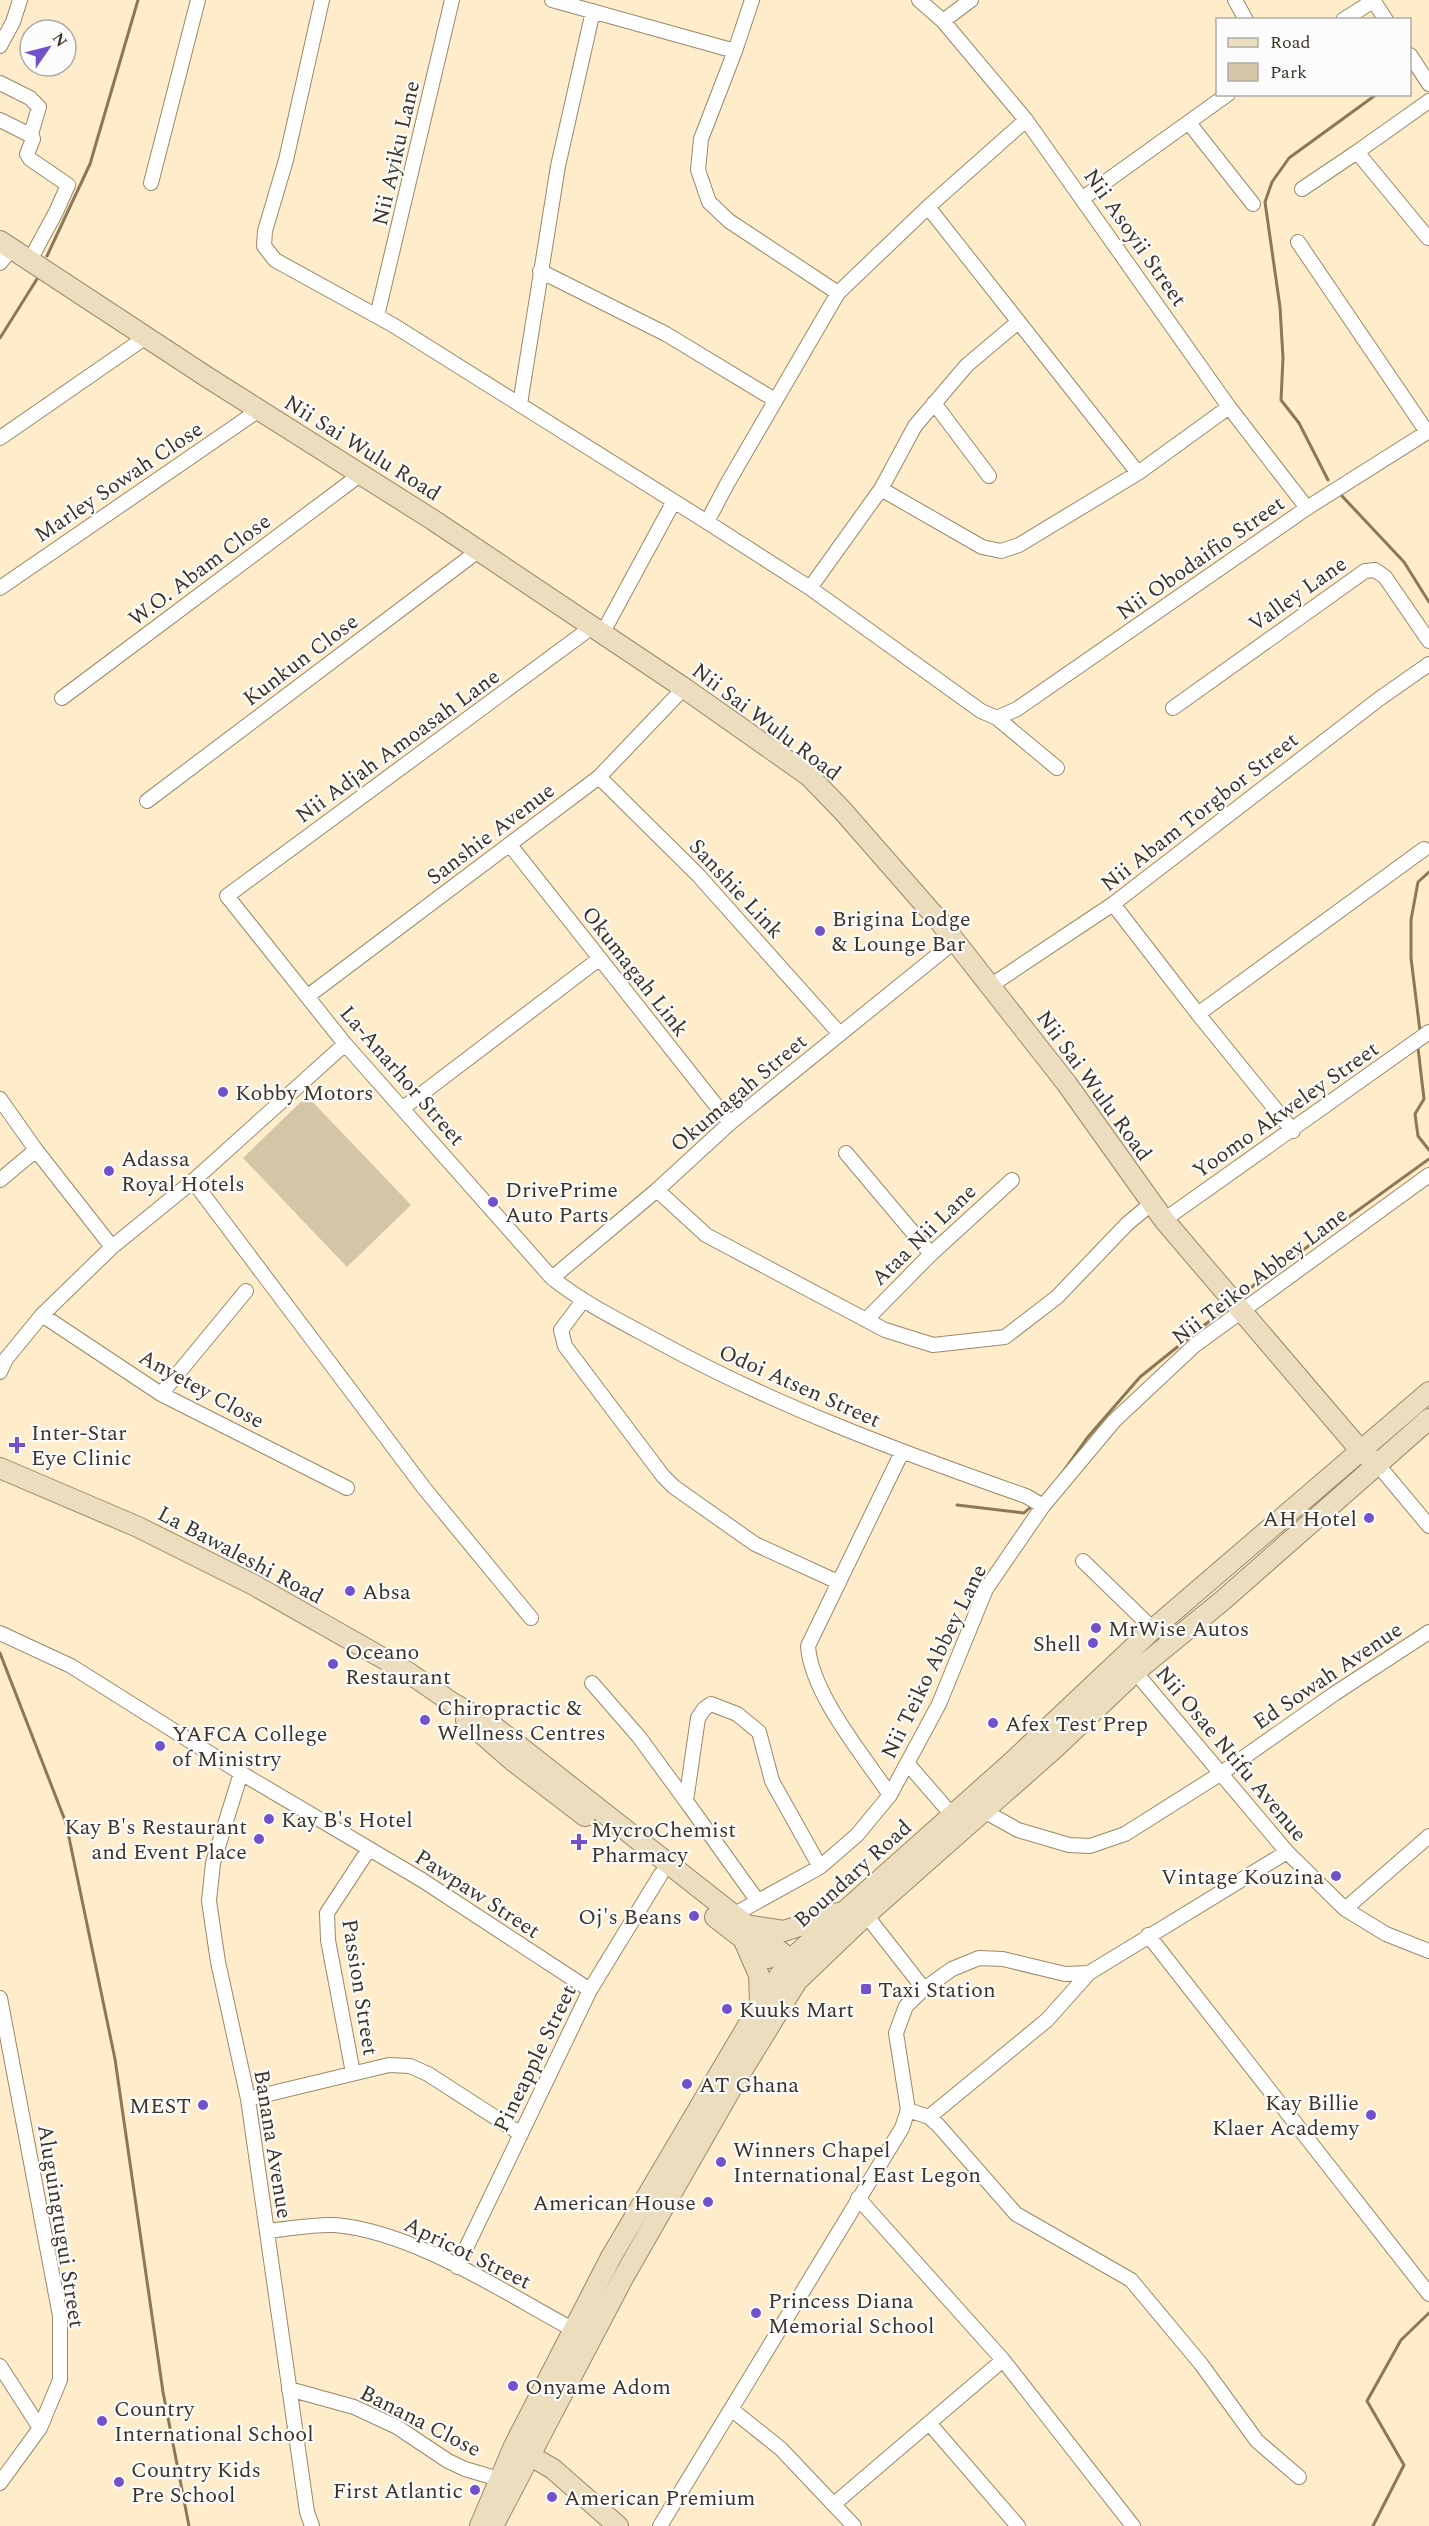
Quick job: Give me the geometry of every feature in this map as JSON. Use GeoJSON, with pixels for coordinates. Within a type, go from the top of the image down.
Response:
{"type":"FeatureCollection","features":[{"type":"Feature","properties":{"kind":"main road","name":"Nii Sai Wulu Road"},"geometry":{"type":"LineString","coordinates":[[4,251],[30,261],[361,474],[684,688],[809,776],[842,810],[955,942],[1067,1084],[1164,1220],[1361,1451],[1378,1466]]}},
{"type":"Feature","properties":{"kind":"main road","name":"Boundary Road"},"geometry":{"type":"LineString","coordinates":[[857,1912],[1055,1748],[1130,1664],[1153,1629],[1429,1392]]}},
{"type":"Feature","properties":{"kind":"main road","name":"Boundary Road"},"geometry":{"type":"LineString","coordinates":[[493,2526],[522,2450],[574,2330],[612,2257],[760,2005],[857,1912],[952,1815],[1130,1664],[1222,1601],[1429,1419]]}},
{"type":"Feature","properties":{"kind":"main road","name":"La Bawaleshi Road"},"geometry":{"type":"LineString","coordinates":[[0,1468],[138,1527],[254,1585],[409,1673],[451,1702],[492,1725],[794,1970]]}},
{"type":"Feature","properties":{"kind":"main road","name":"La Bawaleshi Road"},"geometry":{"type":"LineString","coordinates":[[451,1702],[470,1725],[513,1761],[661,1874],[741,1927]]}},
{"type":"Feature","properties":{"kind":"main road"},"geometry":{"type":"LineString","coordinates":[[760,2005],[759,1975],[741,1927],[784,1931],[857,1912]]}},
{"type":"Feature","properties":{"kind":"main road","name":"Boundary Road"},"geometry":{"type":"LineString","coordinates":[[480,2526],[498,2479],[522,2450],[735,2082],[794,1970]]}},
{"type":"Feature","properties":{"kind":"main road"},"geometry":{"type":"LineString","coordinates":[[522,2450],[553,2469],[618,2526]]}},
{"type":"Feature","properties":{"kind":"street"},"geometry":{"type":"LineString","coordinates":[[0,46],[13,22],[20,0]]}},
{"type":"Feature","properties":{"kind":"street"},"geometry":{"type":"LineString","coordinates":[[151,183],[198,0]]}},
{"type":"Feature","properties":{"kind":"street"},"geometry":{"type":"LineString","coordinates":[[322,0],[285,160],[265,231],[264,246],[275,260],[377,316],[810,588],[981,711],[997,718],[1057,768]]}},
{"type":"Feature","properties":{"kind":"street","name":"Nii Ayiku Lane"},"geometry":{"type":"LineString","coordinates":[[377,316],[452,0]]}},
{"type":"Feature","properties":{"kind":"street"},"geometry":{"type":"LineString","coordinates":[[552,0],[735,51]]}},
{"type":"Feature","properties":{"kind":"street"},"geometry":{"type":"LineString","coordinates":[[752,0],[701,139],[698,170],[710,202],[729,221],[838,293]]}},
{"type":"Feature","properties":{"kind":"street","name":"Nii Asoyii Street"},"geometry":{"type":"LineString","coordinates":[[919,0],[943,21],[1026,120],[1229,407],[1307,508]]}},
{"type":"Feature","properties":{"kind":"street"},"geometry":{"type":"LineString","coordinates":[[943,21],[971,0]]}},
{"type":"Feature","properties":{"kind":"street"},"geometry":{"type":"LineString","coordinates":[[1235,0],[1245,18]]}},
{"type":"Feature","properties":{"kind":"street"},"geometry":{"type":"LineString","coordinates":[[1346,18],[1373,0],[1385,18]]}},
{"type":"Feature","properties":{"kind":"street"},"geometry":{"type":"LineString","coordinates":[[520,404],[558,166],[593,10]]}},
{"type":"Feature","properties":{"kind":"street"},"geometry":{"type":"LineString","coordinates":[[1411,57],[1429,84]]}},
{"type":"Feature","properties":{"kind":"street"},"geometry":{"type":"LineString","coordinates":[[0,83],[30,98],[39,107],[31,134],[33,139],[28,157],[66,182],[68,189],[30,261]]}},
{"type":"Feature","properties":{"kind":"street"},"geometry":{"type":"LineString","coordinates":[[1083,198],[1225,96]]}},
{"type":"Feature","properties":{"kind":"street"},"geometry":{"type":"LineString","coordinates":[[1302,189],[1429,101]]}},
{"type":"Feature","properties":{"kind":"street"},"geometry":{"type":"LineString","coordinates":[[0,120],[31,134]]}},
{"type":"Feature","properties":{"kind":"street"},"geometry":{"type":"LineString","coordinates":[[707,522],[775,399],[838,293],[928,207],[1026,120]]}},
{"type":"Feature","properties":{"kind":"street"},"geometry":{"type":"LineString","coordinates":[[1188,123],[1253,204]]}},
{"type":"Feature","properties":{"kind":"street"},"geometry":{"type":"LineString","coordinates":[[1357,152],[1428,238]]}},
{"type":"Feature","properties":{"kind":"street"},"geometry":{"type":"LineString","coordinates":[[928,207],[1138,473]]}},
{"type":"Feature","properties":{"kind":"street"},"geometry":{"type":"LineString","coordinates":[[1298,242],[1428,431]]}},
{"type":"Feature","properties":{"kind":"street"},"geometry":{"type":"LineString","coordinates":[[540,271],[666,334],[775,399]]}},
{"type":"Feature","properties":{"kind":"street"},"geometry":{"type":"LineString","coordinates":[[810,588],[881,489],[915,426],[967,365],[1018,322]]}},
{"type":"Feature","properties":{"kind":"street"},"geometry":{"type":"LineString","coordinates":[[0,438],[146,337]]}},
{"type":"Feature","properties":{"kind":"street"},"geometry":{"type":"LineString","coordinates":[[934,403],[989,476]]}},
{"type":"Feature","properties":{"kind":"street"},"geometry":{"type":"LineString","coordinates":[[881,489],[982,547],[1001,551],[1019,545],[1138,473],[1229,407]]}},
{"type":"Feature","properties":{"kind":"street","name":"Marley Sowah Close"},"geometry":{"type":"LineString","coordinates":[[0,588],[260,410]]}},
{"type":"Feature","properties":{"kind":"street","name":"Nii Obodaifio Street"},"geometry":{"type":"LineString","coordinates":[[997,718],[1017,709],[1307,508],[1428,431]]}},
{"type":"Feature","properties":{"kind":"street","name":"W.O. Abam Close"},"geometry":{"type":"LineString","coordinates":[[62,698],[361,474]]}},
{"type":"Feature","properties":{"kind":"street"},"geometry":{"type":"LineString","coordinates":[[597,631],[674,503]]}},
{"type":"Feature","properties":{"kind":"street","name":"Kunkun Close"},"geometry":{"type":"LineString","coordinates":[[147,801],[478,551]]}},
{"type":"Feature","properties":{"kind":"street","name":"Valley Lane"},"geometry":{"type":"LineString","coordinates":[[1173,708],[1365,570],[1375,570],[1385,577],[1429,641]]}},
{"type":"Feature","properties":{"kind":"street","name":"Nii Adjah Amoasah Lane"},"geometry":{"type":"LineString","coordinates":[[227,896],[597,631]]}},
{"type":"Feature","properties":{"kind":"street","name":"Nii Abam Torgbor Street"},"geometry":{"type":"LineString","coordinates":[[990,986],[1113,904],[1429,663]]}},
{"type":"Feature","properties":{"kind":"street","name":"Sanshie Avenue"},"geometry":{"type":"LineString","coordinates":[[308,996],[599,777],[684,688]]}},
{"type":"Feature","properties":{"kind":"street","name":"Sanshie Link"},"geometry":{"type":"LineString","coordinates":[[599,777],[698,875],[840,1034]]}},
{"type":"Feature","properties":{"kind":"street","name":"Okumagah Link"},"geometry":{"type":"LineString","coordinates":[[510,845],[730,1123]]}},
{"type":"Feature","properties":{"kind":"street"},"geometry":{"type":"LineString","coordinates":[[1198,1014],[1424,849]]}},
{"type":"Feature","properties":{"kind":"street","name":"La-Anarhor Street"},"geometry":{"type":"LineString","coordinates":[[227,896],[345,1044],[552,1278]]}},
{"type":"Feature","properties":{"kind":"street"},"geometry":{"type":"LineString","coordinates":[[1113,904],[1293,1131]]}},
{"type":"Feature","properties":{"kind":"street","name":"Okumagah Street"},"geometry":{"type":"LineString","coordinates":[[552,1278],[657,1190],[730,1123],[955,942]]}},
{"type":"Feature","properties":{"kind":"street"},"geometry":{"type":"LineString","coordinates":[[403,1108],[600,959]]}},
{"type":"Feature","properties":{"kind":"street","name":"Yoomo Akweley Street"},"geometry":{"type":"LineString","coordinates":[[1164,1220],[1293,1131],[1429,1032]]}},
{"type":"Feature","properties":{"kind":"street"},"geometry":{"type":"LineString","coordinates":[[0,1372],[6,1359],[42,1315],[112,1247],[193,1181],[345,1044]]}},
{"type":"Feature","properties":{"kind":"street"},"geometry":{"type":"LineString","coordinates":[[0,1099],[36,1150],[112,1247]]}},
{"type":"Feature","properties":{"kind":"street"},"geometry":{"type":"LineString","coordinates":[[0,1180],[36,1150]]}},
{"type":"Feature","properties":{"kind":"street"},"geometry":{"type":"LineString","coordinates":[[846,1153],[931,1254]]}},
{"type":"Feature","properties":{"kind":"street","name":"Nii Teiko Abbey Lane"},"geometry":{"type":"LineString","coordinates":[[741,1927],[757,1900],[820,1866],[857,1835],[890,1795],[939,1704],[986,1589],[1041,1505],[1114,1421],[1195,1345],[1429,1175]]}},
{"type":"Feature","properties":{"kind":"street","name":"Ataa Nii Lane"},"geometry":{"type":"LineString","coordinates":[[866,1320],[931,1254],[1012,1180]]}},
{"type":"Feature","properties":{"kind":"street"},"geometry":{"type":"LineString","coordinates":[[193,1181],[424,1488],[531,1618]]}},
{"type":"Feature","properties":{"kind":"street"},"geometry":{"type":"LineString","coordinates":[[657,1190],[706,1235],[885,1330],[933,1345],[1005,1337],[1057,1297],[1127,1224],[1152,1203]]}},
{"type":"Feature","properties":{"kind":"street","name":"Odoi Atsen Street"},"geometry":{"type":"LineString","coordinates":[[552,1278],[582,1302],[722,1376],[902,1452],[1026,1496],[1041,1505]]}},
{"type":"Feature","properties":{"kind":"street"},"geometry":{"type":"LineString","coordinates":[[161,1394],[246,1291]]}},
{"type":"Feature","properties":{"kind":"street"},"geometry":{"type":"LineString","coordinates":[[582,1302],[561,1330],[565,1346],[663,1476],[674,1487],[755,1544],[838,1582]]}},
{"type":"Feature","properties":{"kind":"street","name":"Anyetey Close"},"geometry":{"type":"LineString","coordinates":[[42,1315],[161,1394],[347,1488]]}},
{"type":"Feature","properties":{"kind":"street"},"geometry":{"type":"LineString","coordinates":[[890,1795],[838,1718],[814,1677],[808,1646],[902,1452]]}},
{"type":"Feature","properties":{"kind":"street"},"geometry":{"type":"LineString","coordinates":[[1378,1466],[1429,1526]]}},
{"type":"Feature","properties":{"kind":"street"},"geometry":{"type":"LineString","coordinates":[[1083,1561],[1153,1629]]}},
{"type":"Feature","properties":{"kind":"street","name":"Ed Sowah Avenue"},"geometry":{"type":"LineString","coordinates":[[982,1810],[1018,1830],[1069,1845],[1090,1846],[1125,1834],[1220,1774],[1334,1694],[1429,1632]]}},
{"type":"Feature","properties":{"kind":"street","name":"Pawpaw Street"},"geometry":{"type":"LineString","coordinates":[[0,1633],[71,1666],[240,1773],[369,1849],[590,1990]]}},
{"type":"Feature","properties":{"kind":"street","name":"Nii Osae Ntifu Avenue"},"geometry":{"type":"LineString","coordinates":[[1130,1664],[1287,1852],[1345,1909],[1386,1934],[1429,1951]]}},
{"type":"Feature","properties":{"kind":"street"},"geometry":{"type":"LineString","coordinates":[[592,1683],[639,1737],[757,1900]]}},
{"type":"Feature","properties":{"kind":"street"},"geometry":{"type":"LineString","coordinates":[[686,1801],[698,1718],[711,1704],[737,1714],[759,1732],[772,1781],[820,1866]]}},
{"type":"Feature","properties":{"kind":"street"},"geometry":{"type":"LineString","coordinates":[[907,1763],[952,1815]]}},
{"type":"Feature","properties":{"kind":"street","name":"Banana Avenue"},"geometry":{"type":"LineString","coordinates":[[240,1773],[213,1863],[209,1901],[218,1962],[248,2099],[307,2512],[312,2526]]}},
{"type":"Feature","properties":{"kind":"street"},"geometry":{"type":"LineString","coordinates":[[1345,1909],[1429,1836]]}},
{"type":"Feature","properties":{"kind":"street","name":"Passion Street"},"geometry":{"type":"LineString","coordinates":[[353,2073],[328,1940],[327,1913],[369,1849]]}},
{"type":"Feature","properties":{"kind":"street"},"geometry":{"type":"LineString","coordinates":[[929,2117],[1047,2020],[1089,1973],[1287,1852]]}},
{"type":"Feature","properties":{"kind":"street","name":"Pineapple Street"},"geometry":{"type":"LineString","coordinates":[[457,2267],[590,1990],[661,1874]]}},
{"type":"Feature","properties":{"kind":"street"},"geometry":{"type":"LineString","coordinates":[[857,1912],[924,1989]]}},
{"type":"Feature","properties":{"kind":"street"},"geometry":{"type":"LineString","coordinates":[[1148,1935],[1426,2290]]}},
{"type":"Feature","properties":{"kind":"street"},"geometry":{"type":"LineString","coordinates":[[660,2526],[902,2128],[908,2110],[896,2033],[906,2006],[924,1989],[952,1969],[979,1958],[1003,1959],[1065,1974],[1089,1973]]}},
{"type":"Feature","properties":{"kind":"street","name":"Aluguingtugui Street"},"geometry":{"type":"LineString","coordinates":[[0,1998],[60,2316],[60,2380],[40,2428],[0,2483]]}},
{"type":"Feature","properties":{"kind":"street"},"geometry":{"type":"LineString","coordinates":[[248,2099],[389,2065],[410,2066],[428,2074],[521,2134]]}},
{"type":"Feature","properties":{"kind":"street"},"geometry":{"type":"LineString","coordinates":[[908,2110],[929,2117],[1016,2214],[1131,2280],[1202,2364],[1257,2441],[1299,2477]]}},
{"type":"Feature","properties":{"kind":"street"},"geometry":{"type":"LineString","coordinates":[[858,2198],[1003,2360],[1133,2526]]}},
{"type":"Feature","properties":{"kind":"street","name":"Apricot Street"},"geometry":{"type":"LineString","coordinates":[[267,2231],[333,2225],[396,2238],[457,2267],[574,2330]]}},
{"type":"Feature","properties":{"kind":"street"},"geometry":{"type":"LineString","coordinates":[[834,2504],[1003,2360]]}},
{"type":"Feature","properties":{"kind":"street"},"geometry":{"type":"LineString","coordinates":[[0,2367],[40,2428]]}},
{"type":"Feature","properties":{"kind":"street","name":"Banana Close"},"geometry":{"type":"LineString","coordinates":[[289,2389],[354,2407],[397,2427],[448,2461],[498,2479]]}},
{"type":"Feature","properties":{"kind":"street"},"geometry":{"type":"LineString","coordinates":[[731,2409],[781,2449],[854,2526]]}},
{"type":"Feature","properties":{"kind":"street"},"geometry":{"type":"LineString","coordinates":[[929,2423],[1018,2526]]}},
{"type":"Feature","properties":{"kind":"green space"},"geometry":{"type":"Polygon","coordinates":[[[307,1096],[411,1205],[347,1267],[243,1158],[307,1096]]]}},
{"type":"Feature","properties":{"kind":"waterway"},"geometry":{"type":"LineString","coordinates":[[47,256],[90,164],[138,0]]}},
{"type":"Feature","properties":{"kind":"waterway"},"geometry":{"type":"LineString","coordinates":[[1328,480],[1299,423],[1281,400],[1283,358],[1280,307],[1265,202],[1272,182],[1289,158],[1374,96]]}},
{"type":"Feature","properties":{"kind":"waterway"},"geometry":{"type":"LineString","coordinates":[[0,338],[37,279]]}},
{"type":"Feature","properties":{"kind":"waterway"},"geometry":{"type":"LineString","coordinates":[[1342,496],[1404,562],[1429,602]]}},
{"type":"Feature","properties":{"kind":"waterway"},"geometry":{"type":"LineString","coordinates":[[1420,1031],[1411,958],[1411,920],[1418,882],[1429,872]]}},
{"type":"Feature","properties":{"kind":"waterway"},"geometry":{"type":"LineString","coordinates":[[1418,1048],[1424,1099],[1415,1114],[1418,1136],[1429,1150]]}},
{"type":"Feature","properties":{"kind":"waterway"},"geometry":{"type":"LineString","coordinates":[[1242,1294],[1429,1159]]}},
{"type":"Feature","properties":{"kind":"waterway"},"geometry":{"type":"LineString","coordinates":[[1060,1476],[1087,1438],[1140,1377],[1227,1307]]}},
{"type":"Feature","properties":{"kind":"waterway"},"geometry":{"type":"LineString","coordinates":[[957,1505],[1024,1513],[1033,1505]]}},
{"type":"Feature","properties":{"kind":"waterway"},"geometry":{"type":"LineString","coordinates":[[0,1653],[66,1823],[115,2059],[163,2392],[189,2526]]}},
{"type":"Feature","properties":{"kind":"waterway"},"geometry":{"type":"LineString","coordinates":[[1373,2526],[1404,2465],[1367,2401],[1401,2340],[1429,2313]]}},
{"type":"Feature","properties":{"kind":"place","name":"Brigina Lodge & Lounge Bar"},"geometry":{"type":"Point","coordinates":[820,931]}},
{"type":"Feature","properties":{"kind":"place","name":"Kobby Motors"},"geometry":{"type":"Point","coordinates":[223,1092]}},
{"type":"Feature","properties":{"kind":"place","name":"Adassa Royal Hotels"},"geometry":{"type":"Point","coordinates":[109,1171]}},
{"type":"Feature","properties":{"kind":"place","name":"DrivePrime Auto Parts"},"geometry":{"type":"Point","coordinates":[493,1202]}},
{"type":"Feature","properties":{"kind":"place","name":"Inter-Star Eye Clinic"},"geometry":{"type":"Point","coordinates":[17,1445]}},
{"type":"Feature","properties":{"kind":"place","name":"AH Hotel"},"geometry":{"type":"Point","coordinates":[1369,1518]}},
{"type":"Feature","properties":{"kind":"place","name":"Absa"},"geometry":{"type":"Point","coordinates":[350,1591]}},
{"type":"Feature","properties":{"kind":"place","name":"MrWise Autos"},"geometry":{"type":"Point","coordinates":[1096,1628]}},
{"type":"Feature","properties":{"kind":"place","name":"Shell"},"geometry":{"type":"Point","coordinates":[1093,1643]}},
{"type":"Feature","properties":{"kind":"place","name":"Oceano Restaurant"},"geometry":{"type":"Point","coordinates":[333,1664]}},
{"type":"Feature","properties":{"kind":"place","name":"Chiropractic & Wellness Centres"},"geometry":{"type":"Point","coordinates":[425,1720]}},
{"type":"Feature","properties":{"kind":"place","name":"Afex Test Prep"},"geometry":{"type":"Point","coordinates":[993,1723]}},
{"type":"Feature","properties":{"kind":"place","name":"YAFCA College of Ministry"},"geometry":{"type":"Point","coordinates":[160,1746]}},
{"type":"Feature","properties":{"kind":"place","name":"Kay B's Hotel"},"geometry":{"type":"Point","coordinates":[269,1819]}},
{"type":"Feature","properties":{"kind":"place","name":"Kay B's Restaurant and Event Place"},"geometry":{"type":"Point","coordinates":[259,1839]}},
{"type":"Feature","properties":{"kind":"place","name":"MycroChemist Pharmacy"},"geometry":{"type":"Point","coordinates":[579,1842]}},
{"type":"Feature","properties":{"kind":"place","name":"Vintage Kouzina"},"geometry":{"type":"Point","coordinates":[1336,1876]}},
{"type":"Feature","properties":{"kind":"place","name":"Oj's Beans"},"geometry":{"type":"Point","coordinates":[694,1916]}},
{"type":"Feature","properties":{"kind":"place","name":"Taxi Station"},"geometry":{"type":"Point","coordinates":[866,1989]}},
{"type":"Feature","properties":{"kind":"place","name":"Kuuks Mart"},"geometry":{"type":"Point","coordinates":[727,2009]}},
{"type":"Feature","properties":{"kind":"place","name":"AT Ghana"},"geometry":{"type":"Point","coordinates":[687,2084]}},
{"type":"Feature","properties":{"kind":"place","name":"MEST"},"geometry":{"type":"Point","coordinates":[203,2105]}},
{"type":"Feature","properties":{"kind":"place","name":"Kay Billie Klaer Academy"},"geometry":{"type":"Point","coordinates":[1371,2115]}},
{"type":"Feature","properties":{"kind":"place","name":"Winners Chapel International, East Legon"},"geometry":{"type":"Point","coordinates":[721,2162]}},
{"type":"Feature","properties":{"kind":"place","name":"American House"},"geometry":{"type":"Point","coordinates":[708,2202]}},
{"type":"Feature","properties":{"kind":"place","name":"Princess Diana Memorial School"},"geometry":{"type":"Point","coordinates":[756,2313]}},
{"type":"Feature","properties":{"kind":"place","name":"Onyame Adom"},"geometry":{"type":"Point","coordinates":[513,2386]}},
{"type":"Feature","properties":{"kind":"place","name":"Country International School"},"geometry":{"type":"Point","coordinates":[102,2421]}},
{"type":"Feature","properties":{"kind":"place","name":"Country Kids Pre School"},"geometry":{"type":"Point","coordinates":[119,2482]}},
{"type":"Feature","properties":{"kind":"place","name":"First Atlantic"},"geometry":{"type":"Point","coordinates":[475,2490]}},
{"type":"Feature","properties":{"kind":"place","name":"American Premium"},"geometry":{"type":"Point","coordinates":[552,2497]}}]}
